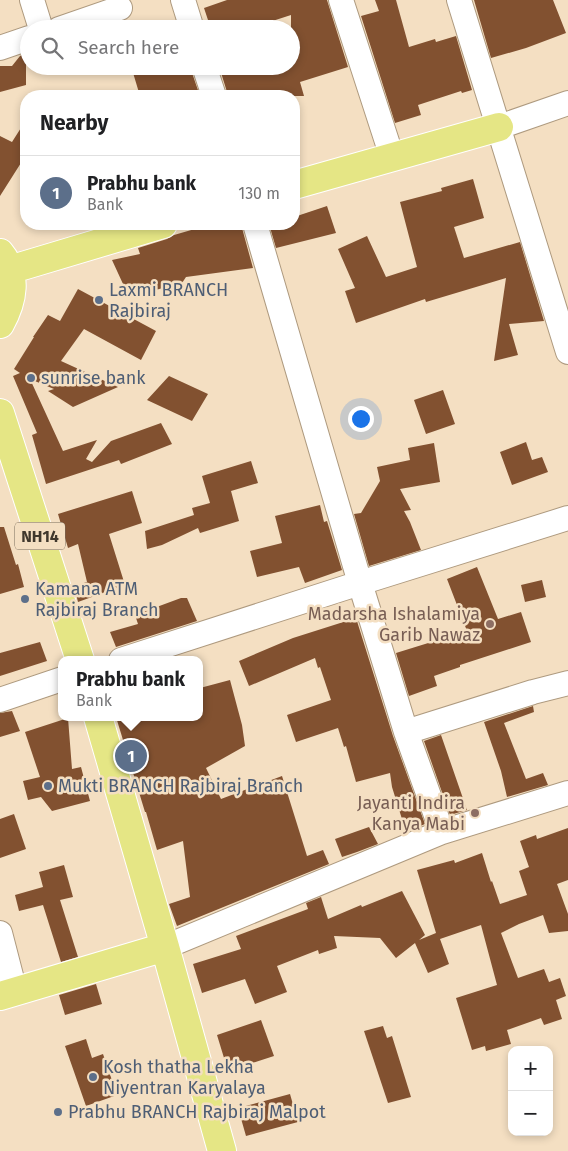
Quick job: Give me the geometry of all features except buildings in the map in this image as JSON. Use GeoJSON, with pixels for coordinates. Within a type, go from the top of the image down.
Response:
{"type":"FeatureCollection","features":[{"type":"Feature","properties":{"kind":"main road"},"geometry":{"type":"LineString","coordinates":[[300,183],[499,127]]}},
{"type":"Feature","properties":{"kind":"main road"},"geometry":{"type":"LineString","coordinates":[[0,324],[7,312],[11,298],[12,284],[5,262],[138,230]]}},
{"type":"Feature","properties":{"kind":"main road","name":"NH14"},"geometry":{"type":"LineString","coordinates":[[0,413],[79,656]]}},
{"type":"Feature","properties":{"kind":"main road"},"geometry":{"type":"LineString","coordinates":[[99,721],[222,1151]]}},
{"type":"Feature","properties":{"kind":"main road"},"geometry":{"type":"LineString","coordinates":[[8,994],[165,947]]}},
{"type":"Feature","properties":{"kind":"street"},"geometry":{"type":"LineString","coordinates":[[32,0],[38,20]]}},
{"type":"Feature","properties":{"kind":"street"},"geometry":{"type":"LineString","coordinates":[[183,0],[189,20]]}},
{"type":"Feature","properties":{"kind":"street"},"geometry":{"type":"LineString","coordinates":[[341,0],[392,157]]}},
{"type":"Feature","properties":{"kind":"street"},"geometry":{"type":"LineString","coordinates":[[459,0],[568,352]]}},
{"type":"Feature","properties":{"kind":"street"},"geometry":{"type":"LineString","coordinates":[[85,20],[120,8]]}},
{"type":"Feature","properties":{"kind":"street"},"geometry":{"type":"LineString","coordinates":[[0,48],[20,41]]}},
{"type":"Feature","properties":{"kind":"street"},"geometry":{"type":"LineString","coordinates":[[207,75],[212,90]]}},
{"type":"Feature","properties":{"kind":"street"},"geometry":{"type":"LineString","coordinates":[[499,127],[568,103]]}},
{"type":"Feature","properties":{"kind":"street"},"geometry":{"type":"LineString","coordinates":[[257,230],[360,583],[406,732],[442,832]]}},
{"type":"Feature","properties":{"kind":"street"},"geometry":{"type":"LineString","coordinates":[[133,656],[568,518]]}},
{"type":"Feature","properties":{"kind":"street"},"geometry":{"type":"LineString","coordinates":[[0,700],[58,680]]}},
{"type":"Feature","properties":{"kind":"street"},"geometry":{"type":"LineString","coordinates":[[406,732],[568,682]]}},
{"type":"Feature","properties":{"kind":"street"},"geometry":{"type":"LineString","coordinates":[[165,947],[442,832],[568,794]]}},
{"type":"Feature","properties":{"kind":"street"},"geometry":{"type":"LineString","coordinates":[[0,933],[8,994]]}},
{"type":"Feature","properties":{"kind":"place","name":"Laxmi BRANCH Rajbiraj"},"geometry":{"type":"Point","coordinates":[99,300]}},
{"type":"Feature","properties":{"kind":"place","name":"sunrise bank"},"geometry":{"type":"Point","coordinates":[31,378]}},
{"type":"Feature","properties":{"kind":"place","name":"Kamana ATM Rajbiraj Branch"},"geometry":{"type":"Point","coordinates":[25,599]}},
{"type":"Feature","properties":{"kind":"place","name":"Madarsha Ishalamiya Garib Nawaz"},"geometry":{"type":"Point","coordinates":[490,624]}},
{"type":"Feature","properties":{"kind":"place","name":"Prabhu bank"},"geometry":{"type":"Point","coordinates":[131,756]}},
{"type":"Feature","properties":{"kind":"place","name":"Mukti BRANCH Rajbiraj Branch"},"geometry":{"type":"Point","coordinates":[48,786]}},
{"type":"Feature","properties":{"kind":"place","name":"Jayanti Indira Kanya Mabi"},"geometry":{"type":"Point","coordinates":[475,813]}},
{"type":"Feature","properties":{"kind":"place","name":"Kosh thatha Lekha Niyentran Karyalaya"},"geometry":{"type":"Point","coordinates":[93,1077]}},
{"type":"Feature","properties":{"kind":"place","name":"Prabhu BRANCH Rajbiraj Malpot"},"geometry":{"type":"Point","coordinates":[58,1112]}}]}
